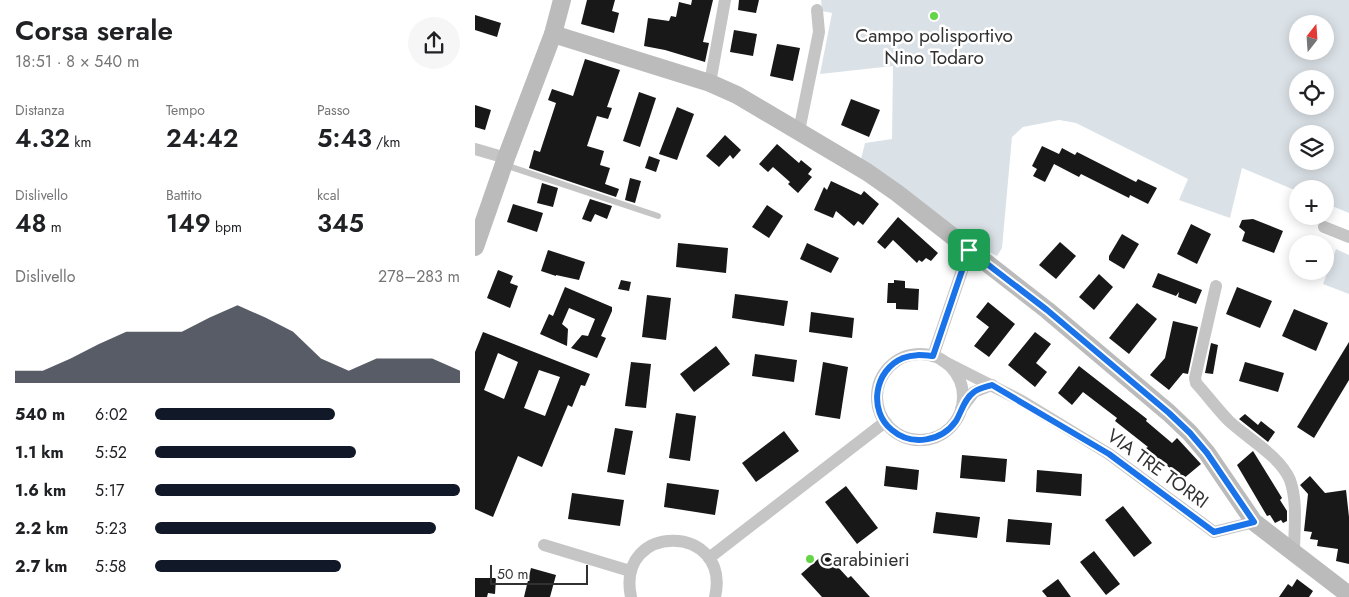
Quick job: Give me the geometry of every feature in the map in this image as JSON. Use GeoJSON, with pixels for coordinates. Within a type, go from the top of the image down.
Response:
{"type":"FeatureCollection","features":[{"type":"Feature","properties":{"kind":"main road"},"geometry":{"type":"LineString","coordinates":[[475,247],[553,34],[562,0]]}},
{"type":"Feature","properties":{"kind":"main road"},"geometry":{"type":"LineString","coordinates":[[553,34],[710,83],[737,94],[867,172],[897,193],[1047,310],[1169,413],[1207,453],[1254,522],[1349,595]]}},
{"type":"Feature","properties":{"kind":"street"},"geometry":{"type":"LineString","coordinates":[[710,83],[725,0]]}},
{"type":"Feature","properties":{"kind":"street"},"geometry":{"type":"LineString","coordinates":[[799,131],[819,32],[817,10]]}},
{"type":"Feature","properties":{"kind":"street"},"geometry":{"type":"LineString","coordinates":[[475,149],[505,162]]}},
{"type":"Feature","properties":{"kind":"street"},"geometry":{"type":"LineString","coordinates":[[1324,227],[1349,237]]}},
{"type":"Feature","properties":{"kind":"street"},"geometry":{"type":"LineString","coordinates":[[938,359],[969,250]]}},
{"type":"Feature","properties":{"kind":"street"},"geometry":{"type":"LineString","coordinates":[[1216,286],[1195,378],[1196,383],[1228,420],[1269,454],[1285,472],[1290,481],[1294,506],[1294,553]]}},
{"type":"Feature","properties":{"kind":"street"},"geometry":{"type":"LineString","coordinates":[[938,359],[951,368],[960,382],[963,398],[957,419],[951,427],[933,438],[911,440],[901,436],[885,422],[878,409],[877,393],[881,379],[890,366],[903,358],[917,354],[938,359],[992,385]]}},
{"type":"Feature","properties":{"kind":"street"},"geometry":{"type":"LineString","coordinates":[[961,409],[974,392],[992,385]]}},
{"type":"Feature","properties":{"kind":"street","name":"VIA TRE TORRI"},"geometry":{"type":"LineString","coordinates":[[992,385],[1109,454],[1214,532],[1254,522]]}},
{"type":"Feature","properties":{"kind":"street"},"geometry":{"type":"LineString","coordinates":[[709,558],[885,422]]}},
{"type":"Feature","properties":{"kind":"street"},"geometry":{"type":"LineString","coordinates":[[631,597],[628,586],[630,571],[636,558],[646,548],[659,542],[673,539],[699,548],[709,558],[716,571],[718,586],[715,597]]}},
{"type":"Feature","properties":{"kind":"street"},"geometry":{"type":"LineString","coordinates":[[544,545],[630,571]]}},
{"type":"Feature","properties":{"kind":"lane"},"geometry":{"type":"LineString","coordinates":[[505,162],[658,216]]}},
{"type":"Feature","properties":{"kind":"shaded area"},"geometry":{"type":"Polygon","coordinates":[[[821,0],[1349,0],[1349,213],[1334,207],[1334,180],[1289,180],[1289,188],[1242,168],[1230,218],[1179,200],[1188,179],[1076,123],[1059,120],[1023,127],[1012,137],[1002,248],[997,256],[983,249],[861,159],[865,143],[892,139],[893,66],[820,74],[832,13],[822,11],[821,0]]]}},
{"type":"Feature","properties":{"kind":"shaded area"},"geometry":{"type":"Polygon","coordinates":[[[1336,249],[1349,255],[1349,294],[1323,284],[1324,280],[1334,280],[1334,254],[1336,249]]]}},
{"type":"Feature","properties":{"kind":"building"},"geometry":{"type":"Polygon","coordinates":[[[587,0],[615,0],[612,11],[619,13],[614,33],[581,24],[587,0]]]}},
{"type":"Feature","properties":{"kind":"building"},"geometry":{"type":"Polygon","coordinates":[[[692,0],[713,0],[703,42],[709,43],[705,62],[644,46],[648,18],[669,21],[671,16],[676,17],[679,2],[691,5],[692,0]]]}},
{"type":"Feature","properties":{"kind":"building"},"geometry":{"type":"Polygon","coordinates":[[[739,0],[759,0],[756,13],[738,10],[739,0]]]}},
{"type":"Feature","properties":{"kind":"building"},"geometry":{"type":"Polygon","coordinates":[[[475,15],[501,23],[497,37],[475,30],[475,15]]]}},
{"type":"Feature","properties":{"kind":"building"},"geometry":{"type":"Polygon","coordinates":[[[734,30],[757,34],[753,56],[730,52],[734,30]]]}},
{"type":"Feature","properties":{"kind":"building"},"geometry":{"type":"Polygon","coordinates":[[[777,44],[800,48],[793,81],[770,76],[777,44]]]}},
{"type":"Feature","properties":{"kind":"building"},"geometry":{"type":"Polygon","coordinates":[[[585,59],[620,70],[607,107],[612,108],[608,119],[597,116],[587,146],[604,151],[600,165],[610,168],[605,184],[619,189],[616,197],[529,168],[534,150],[540,152],[556,103],[548,100],[552,89],[573,96],[585,59]]]}},
{"type":"Feature","properties":{"kind":"building"},"geometry":{"type":"Polygon","coordinates":[[[639,92],[656,98],[640,147],[623,141],[639,92]]]}},
{"type":"Feature","properties":{"kind":"building"},"geometry":{"type":"Polygon","coordinates":[[[851,99],[880,110],[869,137],[841,125],[851,99]]]}},
{"type":"Feature","properties":{"kind":"building"},"geometry":{"type":"Polygon","coordinates":[[[475,105],[491,110],[485,130],[475,127],[475,105]]]}},
{"type":"Feature","properties":{"kind":"building"},"geometry":{"type":"Polygon","coordinates":[[[677,107],[694,114],[677,160],[659,154],[677,107]]]}},
{"type":"Feature","properties":{"kind":"building"},"geometry":{"type":"Polygon","coordinates":[[[725,135],[741,150],[733,159],[730,155],[719,167],[706,156],[725,135]]]}},
{"type":"Feature","properties":{"kind":"building"},"geometry":{"type":"Polygon","coordinates":[[[777,144],[799,163],[801,160],[812,169],[808,174],[812,177],[798,193],[788,184],[790,182],[773,167],[768,172],[759,164],[777,144]]]}},
{"type":"Feature","properties":{"kind":"building"},"geometry":{"type":"Polygon","coordinates":[[[1042,146],[1059,154],[1062,148],[1075,155],[1077,152],[1136,182],[1138,179],[1157,188],[1148,204],[1130,195],[1129,198],[1081,174],[1079,177],[1054,164],[1045,182],[1033,176],[1037,169],[1032,166],[1042,146]]]}},
{"type":"Feature","properties":{"kind":"building"},"geometry":{"type":"Polygon","coordinates":[[[649,156],[660,160],[656,172],[645,168],[649,156]]]}},
{"type":"Feature","properties":{"kind":"building"},"geometry":{"type":"Polygon","coordinates":[[[630,178],[641,181],[635,203],[625,200],[630,178]]]}},
{"type":"Feature","properties":{"kind":"building"},"geometry":{"type":"Polygon","coordinates":[[[831,181],[861,195],[864,191],[879,204],[863,225],[858,221],[854,226],[836,211],[833,218],[814,210],[824,187],[827,190],[831,181]]]}},
{"type":"Feature","properties":{"kind":"building"},"geometry":{"type":"Polygon","coordinates":[[[542,183],[558,188],[553,207],[537,203],[542,183]]]}},
{"type":"Feature","properties":{"kind":"building"},"geometry":{"type":"Polygon","coordinates":[[[590,199],[612,206],[607,219],[595,214],[591,222],[582,219],[590,199]]]}},
{"type":"Feature","properties":{"kind":"building"},"geometry":{"type":"Polygon","coordinates":[[[513,204],[543,213],[537,232],[507,222],[513,204]]]}},
{"type":"Feature","properties":{"kind":"building"},"geometry":{"type":"Polygon","coordinates":[[[767,205],[783,216],[769,238],[752,227],[767,205]]]}},
{"type":"Feature","properties":{"kind":"building"},"geometry":{"type":"Polygon","coordinates":[[[898,217],[938,253],[931,261],[926,258],[922,262],[919,260],[917,263],[893,240],[885,249],[877,242],[898,217]]]}},
{"type":"Feature","properties":{"kind":"building"},"geometry":{"type":"Polygon","coordinates":[[[1253,219],[1283,231],[1274,253],[1242,241],[1245,232],[1239,227],[1242,220],[1253,219]]]}},
{"type":"Feature","properties":{"kind":"building"},"geometry":{"type":"Polygon","coordinates":[[[1191,224],[1211,234],[1197,264],[1177,254],[1191,224]]]}},
{"type":"Feature","properties":{"kind":"building"},"geometry":{"type":"Polygon","coordinates":[[[1122,234],[1139,244],[1124,269],[1109,260],[1109,256],[1122,234]]]}},
{"type":"Feature","properties":{"kind":"building"},"geometry":{"type":"Polygon","coordinates":[[[1060,242],[1076,256],[1056,279],[1039,265],[1060,242]]]}},
{"type":"Feature","properties":{"kind":"building"},"geometry":{"type":"Polygon","coordinates":[[[678,243],[728,248],[726,273],[676,267],[678,243]]]}},
{"type":"Feature","properties":{"kind":"building"},"geometry":{"type":"Polygon","coordinates":[[[807,243],[839,258],[831,273],[800,259],[807,243]]]}},
{"type":"Feature","properties":{"kind":"building"},"geometry":{"type":"Polygon","coordinates":[[[548,250],[585,262],[579,280],[541,271],[548,250]]]}},
{"type":"Feature","properties":{"kind":"building"},"geometry":{"type":"Polygon","coordinates":[[[498,270],[513,276],[510,283],[518,286],[510,308],[487,298],[498,270]]]}},
{"type":"Feature","properties":{"kind":"building"},"geometry":{"type":"Polygon","coordinates":[[[1158,273],[1202,290],[1196,304],[1178,297],[1179,292],[1176,296],[1152,287],[1158,273]]]}},
{"type":"Feature","properties":{"kind":"building"},"geometry":{"type":"Polygon","coordinates":[[[1099,274],[1113,287],[1094,310],[1079,297],[1099,274]]]}},
{"type":"Feature","properties":{"kind":"building"},"geometry":{"type":"Polygon","coordinates":[[[621,280],[631,282],[629,291],[618,289],[621,280]]]}},
{"type":"Feature","properties":{"kind":"building"},"geometry":{"type":"Polygon","coordinates":[[[894,280],[905,281],[905,288],[919,289],[918,310],[896,309],[896,303],[887,303],[888,283],[894,283],[894,280]]]}},
{"type":"Feature","properties":{"kind":"building"},"geometry":{"type":"Polygon","coordinates":[[[565,287],[612,307],[601,336],[606,338],[597,358],[571,348],[582,335],[588,336],[595,319],[569,308],[562,324],[568,329],[567,346],[540,334],[549,314],[553,316],[565,287]]]}},
{"type":"Feature","properties":{"kind":"building"},"geometry":{"type":"Polygon","coordinates":[[[1237,287],[1272,301],[1260,328],[1226,314],[1237,287]]]}},
{"type":"Feature","properties":{"kind":"building"},"geometry":{"type":"Polygon","coordinates":[[[735,294],[788,301],[784,326],[732,318],[735,294]]]}},
{"type":"Feature","properties":{"kind":"building"},"geometry":{"type":"Polygon","coordinates":[[[647,295],[671,298],[666,340],[642,337],[647,295]]]}},
{"type":"Feature","properties":{"kind":"building"},"geometry":{"type":"Polygon","coordinates":[[[988,302],[1015,324],[989,357],[974,346],[989,327],[976,317],[988,302]]]}},
{"type":"Feature","properties":{"kind":"building"},"geometry":{"type":"Polygon","coordinates":[[[1137,303],[1157,319],[1129,354],[1109,338],[1137,303]]]}},
{"type":"Feature","properties":{"kind":"building"},"geometry":{"type":"Polygon","coordinates":[[[1294,309],[1328,323],[1316,351],[1282,336],[1294,309]]]}},
{"type":"Feature","properties":{"kind":"building"},"geometry":{"type":"Polygon","coordinates":[[[811,312],[854,318],[852,338],[809,332],[811,312]]]}},
{"type":"Feature","properties":{"kind":"building"},"geometry":{"type":"Polygon","coordinates":[[[1173,321],[1198,327],[1188,374],[1183,373],[1169,390],[1150,375],[1165,358],[1173,321]]]}},
{"type":"Feature","properties":{"kind":"building"},"geometry":{"type":"Polygon","coordinates":[[[483,332],[590,374],[585,386],[581,385],[572,407],[568,405],[542,467],[518,456],[493,517],[475,509],[475,352],[483,332]],[[498,353],[484,390],[504,399],[518,362],[498,353]],[[539,370],[524,408],[545,416],[560,377],[539,370]]]}},
{"type":"Feature","properties":{"kind":"building"},"geometry":{"type":"Polygon","coordinates":[[[1035,332],[1051,344],[1036,363],[1047,372],[1035,387],[1008,365],[1035,332]]]}},
{"type":"Feature","properties":{"kind":"building"},"geometry":{"type":"Polygon","coordinates":[[[1349,342],[1349,380],[1314,438],[1297,427],[1349,342]]]}},
{"type":"Feature","properties":{"kind":"building"},"geometry":{"type":"Polygon","coordinates":[[[1211,343],[1218,345],[1213,374],[1205,373],[1211,343]]]}},
{"type":"Feature","properties":{"kind":"building"},"geometry":{"type":"Polygon","coordinates":[[[716,346],[730,364],[694,392],[680,374],[716,346]]]}},
{"type":"Feature","properties":{"kind":"building"},"geometry":{"type":"Polygon","coordinates":[[[755,354],[797,360],[794,382],[752,376],[755,354]]]}},
{"type":"Feature","properties":{"kind":"building"},"geometry":{"type":"Polygon","coordinates":[[[631,362],[651,364],[646,408],[625,406],[631,362]]]}},
{"type":"Feature","properties":{"kind":"building"},"geometry":{"type":"Polygon","coordinates":[[[823,362],[848,367],[840,419],[815,415],[823,362]]]}},
{"type":"Feature","properties":{"kind":"building"},"geometry":{"type":"Polygon","coordinates":[[[1245,362],[1284,373],[1278,392],[1239,381],[1245,362]]]}},
{"type":"Feature","properties":{"kind":"building"},"geometry":{"type":"Polygon","coordinates":[[[1079,366],[1147,419],[1146,421],[1172,443],[1177,438],[1201,464],[1183,479],[1146,448],[1148,447],[1115,421],[1117,418],[1083,392],[1072,405],[1058,393],[1079,366]]]}},
{"type":"Feature","properties":{"kind":"building"},"geometry":{"type":"Polygon","coordinates":[[[676,413],[696,416],[690,461],[669,458],[676,413]]]}},
{"type":"Feature","properties":{"kind":"building"},"geometry":{"type":"Polygon","coordinates":[[[1245,414],[1258,425],[1261,421],[1275,432],[1268,442],[1239,419],[1245,414]]]}},
{"type":"Feature","properties":{"kind":"building"},"geometry":{"type":"Polygon","coordinates":[[[615,428],[633,431],[625,475],[607,472],[615,428]]]}},
{"type":"Feature","properties":{"kind":"building"},"geometry":{"type":"Polygon","coordinates":[[[784,431],[799,451],[756,482],[742,463],[784,431]]]}},
{"type":"Feature","properties":{"kind":"building"},"geometry":{"type":"Polygon","coordinates":[[[1253,451],[1282,498],[1280,500],[1287,511],[1287,521],[1283,523],[1281,520],[1275,523],[1270,515],[1267,516],[1237,465],[1253,451]]]}},
{"type":"Feature","properties":{"kind":"building"},"geometry":{"type":"Polygon","coordinates":[[[962,455],[1007,459],[1005,482],[960,478],[962,455]]]}},
{"type":"Feature","properties":{"kind":"building"},"geometry":{"type":"Polygon","coordinates":[[[886,466],[919,470],[917,490],[884,486],[886,466]]]}},
{"type":"Feature","properties":{"kind":"building"},"geometry":{"type":"Polygon","coordinates":[[[1037,470],[1082,474],[1081,496],[1036,492],[1037,470]]]}},
{"type":"Feature","properties":{"kind":"building"},"geometry":{"type":"Polygon","coordinates":[[[1310,476],[1325,493],[1346,490],[1349,517],[1349,564],[1336,561],[1338,549],[1317,546],[1318,540],[1310,539],[1312,532],[1304,531],[1308,494],[1300,485],[1310,476]]]}},
{"type":"Feature","properties":{"kind":"building"},"geometry":{"type":"Polygon","coordinates":[[[667,483],[719,490],[715,515],[664,507],[667,483]]]}},
{"type":"Feature","properties":{"kind":"building"},"geometry":{"type":"Polygon","coordinates":[[[846,486],[878,528],[857,544],[825,502],[846,486]]]}},
{"type":"Feature","properties":{"kind":"building"},"geometry":{"type":"Polygon","coordinates":[[[572,493],[624,500],[620,526],[568,519],[572,493]]]}},
{"type":"Feature","properties":{"kind":"building"},"geometry":{"type":"Polygon","coordinates":[[[1123,506],[1152,543],[1134,557],[1105,520],[1123,506]]]}},
{"type":"Feature","properties":{"kind":"building"},"geometry":{"type":"Polygon","coordinates":[[[936,512],[980,517],[977,538],[933,533],[936,512]]]}},
{"type":"Feature","properties":{"kind":"building"},"geometry":{"type":"Polygon","coordinates":[[[1008,519],[1052,523],[1050,545],[1006,542],[1008,519]]]}},
{"type":"Feature","properties":{"kind":"building"},"geometry":{"type":"Polygon","coordinates":[[[1094,551],[1120,584],[1106,595],[1080,562],[1094,551]]]}},
{"type":"Feature","properties":{"kind":"building"},"geometry":{"type":"Polygon","coordinates":[[[825,553],[848,578],[851,576],[870,597],[822,597],[801,574],[825,553]]]}},
{"type":"Feature","properties":{"kind":"building"},"geometry":{"type":"Polygon","coordinates":[[[531,568],[556,575],[550,597],[524,597],[531,568]]]}},
{"type":"Feature","properties":{"kind":"building"},"geometry":{"type":"Polygon","coordinates":[[[475,578],[496,578],[495,594],[488,593],[487,597],[475,597],[475,578]]]}},
{"type":"Feature","properties":{"kind":"building"},"geometry":{"type":"Polygon","coordinates":[[[1058,579],[1071,597],[1047,597],[1042,591],[1058,579]]]}},
{"type":"Feature","properties":{"kind":"building"},"geometry":{"type":"Polygon","coordinates":[[[1297,579],[1313,591],[1309,597],[1279,597],[1288,584],[1292,587],[1297,579]]]}},
{"type":"Feature","properties":{"kind":"place","name":"Campo polisportivo Nino Todaro"},"geometry":{"type":"Point","coordinates":[934,16]}},
{"type":"Feature","properties":{"kind":"place","name":"Carabinieri"},"geometry":{"type":"Point","coordinates":[810,559]}},
{"type":"Feature","properties":{"kind":"route"},"geometry":{"type":"LineString","coordinates":[[969,250],[1047,310],[1190,433],[1207,453],[1254,522],[1214,532],[1109,454],[992,385],[974,392],[967,399],[951,427],[942,434],[933,438],[911,440],[892,430],[878,409],[877,393],[881,379],[890,366],[903,358],[917,354],[933,356],[969,250]]}}]}
